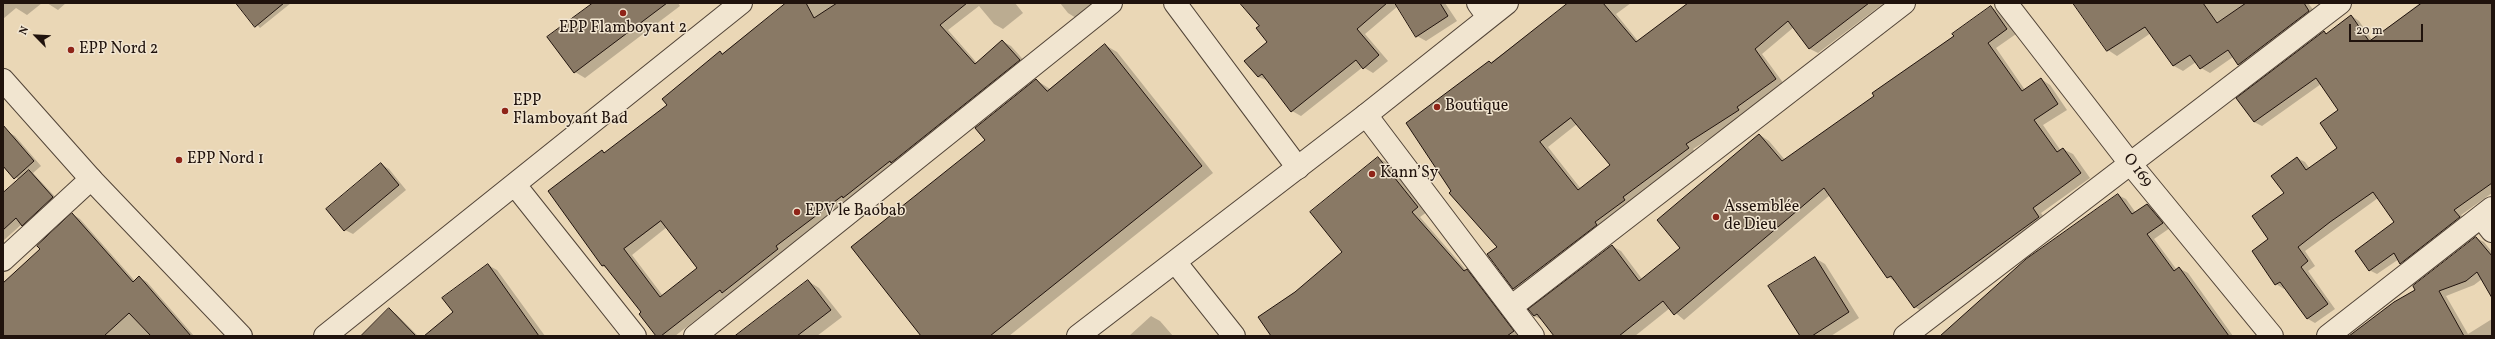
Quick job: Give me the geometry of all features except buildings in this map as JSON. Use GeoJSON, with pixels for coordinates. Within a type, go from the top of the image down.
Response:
{"type":"FeatureCollection","features":[{"type":"Feature","properties":{"kind":"street"},"geometry":{"type":"LineString","coordinates":[[325,336],[516,185],[741,3]]}},
{"type":"Feature","properties":{"kind":"street"},"geometry":{"type":"LineString","coordinates":[[695,336],[1112,3]]}},
{"type":"Feature","properties":{"kind":"street"},"geometry":{"type":"LineString","coordinates":[[1175,3],[1298,168]]}},
{"type":"Feature","properties":{"kind":"street"},"geometry":{"type":"LineString","coordinates":[[1078,336],[1176,263],[1366,115],[1483,10],[1507,3]]}},
{"type":"Feature","properties":{"kind":"street"},"geometry":{"type":"LineString","coordinates":[[1511,307],[1904,3]]}},
{"type":"Feature","properties":{"kind":"street","name":"O 169"},"geometry":{"type":"LineString","coordinates":[[2006,3],[2129,162],[2269,335]]}},
{"type":"Feature","properties":{"kind":"street"},"geometry":{"type":"LineString","coordinates":[[1905,336],[2326,7]]}},
{"type":"Feature","properties":{"kind":"street"},"geometry":{"type":"LineString","coordinates":[[3,80],[91,179],[241,336]]}},
{"type":"Feature","properties":{"kind":"street"},"geometry":{"type":"LineString","coordinates":[[1366,115],[1533,336]]}},
{"type":"Feature","properties":{"kind":"street"},"geometry":{"type":"LineString","coordinates":[[3,260],[91,179]]}},
{"type":"Feature","properties":{"kind":"street"},"geometry":{"type":"LineString","coordinates":[[516,185],[635,336]]}},
{"type":"Feature","properties":{"kind":"street"},"geometry":{"type":"LineString","coordinates":[[2328,336],[2488,219]]}},
{"type":"Feature","properties":{"kind":"street"},"geometry":{"type":"LineString","coordinates":[[1176,263],[1234,336]]}},
{"type":"Feature","properties":{"kind":"place","name":"EPP Flamboyant 2"},"geometry":{"type":"Point","coordinates":[623,13]}},
{"type":"Feature","properties":{"kind":"place","name":"EPP Nord 2"},"geometry":{"type":"Point","coordinates":[71,50]}},
{"type":"Feature","properties":{"kind":"place","name":"Boutique"},"geometry":{"type":"Point","coordinates":[1437,107]}},
{"type":"Feature","properties":{"kind":"place","name":"EPP Flamboyant Bad"},"geometry":{"type":"Point","coordinates":[505,111]}},
{"type":"Feature","properties":{"kind":"place","name":"EPP Nord 1"},"geometry":{"type":"Point","coordinates":[179,160]}},
{"type":"Feature","properties":{"kind":"place","name":"Kann’Sy"},"geometry":{"type":"Point","coordinates":[1372,174]}},
{"type":"Feature","properties":{"kind":"place","name":"EPV le Baobab"},"geometry":{"type":"Point","coordinates":[797,212]}},
{"type":"Feature","properties":{"kind":"place","name":"Assemblée de Dieu"},"geometry":{"type":"Point","coordinates":[1716,217]}}]}
